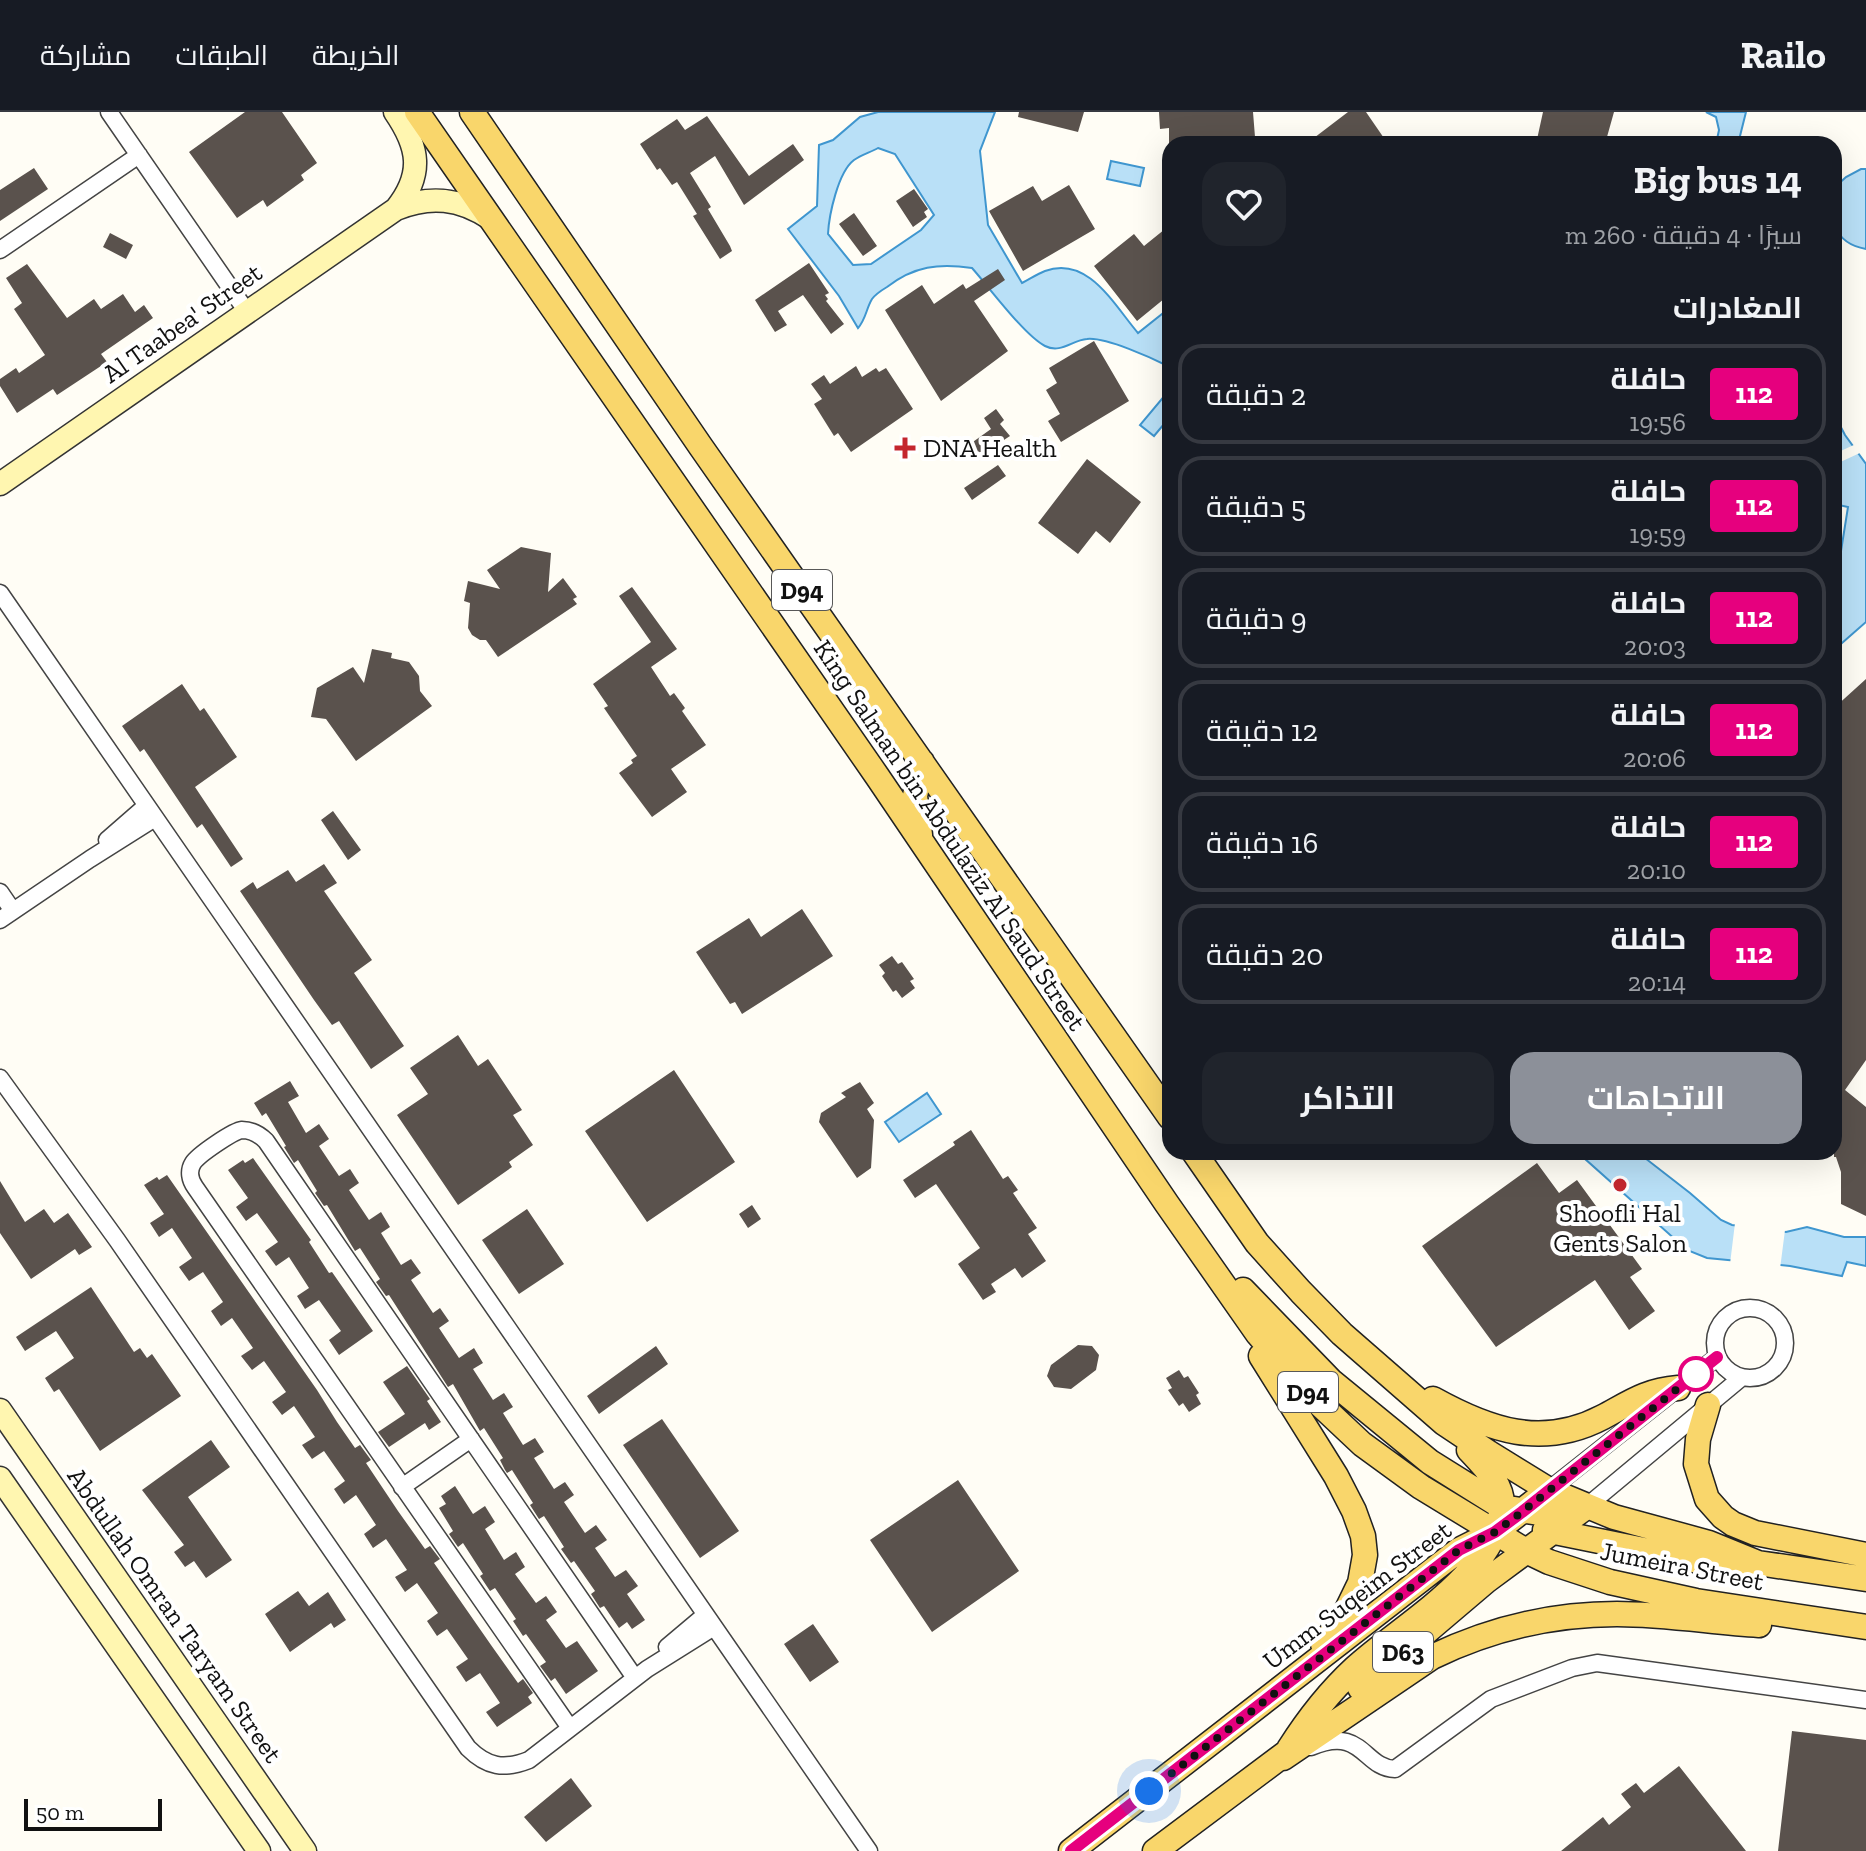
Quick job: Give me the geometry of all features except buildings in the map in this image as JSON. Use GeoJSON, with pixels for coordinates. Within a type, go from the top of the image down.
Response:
{"type":"FeatureCollection","features":[{"type":"Feature","properties":{"kind":"main road","name":"King Salman bin Abdulaziz Al Saud Street"},"geometry":{"type":"LineString","coordinates":[[417,112],[1258,1334],[1312,1397],[1362,1444],[1421,1487],[1495,1532]]}},
{"type":"Feature","properties":{"kind":"main road","name":"King Salman bin Abdulaziz Al Saud Street"},"geometry":{"type":"LineString","coordinates":[[472,112],[701,447],[1162,1106]]}},
{"type":"Feature","properties":{"kind":"main road"},"geometry":{"type":"LineString","coordinates":[[922,762],[915,796],[919,832],[925,849]]}},
{"type":"Feature","properties":{"kind":"main road","name":"D94"},"geometry":{"type":"LineString","coordinates":[[1200,1160],[1266,1253],[1331,1324],[1444,1423],[1549,1490]]}},
{"type":"Feature","properties":{"kind":"main road"},"geometry":{"type":"LineString","coordinates":[[1167,1204],[1267,1317],[1331,1381],[1430,1462],[1512,1510],[1562,1512],[1586,1507]]}},
{"type":"Feature","properties":{"kind":"main road"},"geometry":{"type":"LineString","coordinates":[[1167,1204],[1336,1476],[1361,1527],[1365,1555],[1360,1583],[1343,1618],[1300,1674]]}},
{"type":"Feature","properties":{"kind":"main road"},"geometry":{"type":"LineString","coordinates":[[1386,1373],[1477,1422],[1515,1433],[1569,1430],[1586,1425],[1635,1398],[1656,1390],[1678,1388]]}},
{"type":"Feature","properties":{"kind":"main road"},"geometry":{"type":"LineString","coordinates":[[1708,1405],[1698,1439],[1696,1464],[1701,1488],[1723,1517],[1755,1533],[1866,1555]]}},
{"type":"Feature","properties":{"kind":"main road"},"geometry":{"type":"LineString","coordinates":[[1444,1423],[1496,1483],[1512,1510]]}},
{"type":"Feature","properties":{"kind":"main road"},"geometry":{"type":"LineString","coordinates":[[1283,1758],[1334,1688],[1474,1568],[1512,1510],[1549,1490]]}},
{"type":"Feature","properties":{"kind":"main road","name":"Jumeira Street"},"geometry":{"type":"LineString","coordinates":[[1549,1490],[1586,1507],[1709,1543],[1758,1563],[1866,1579]]}},
{"type":"Feature","properties":{"kind":"main road","name":"D63"},"geometry":{"type":"LineString","coordinates":[[1155,1851],[1283,1758],[1462,1601],[1586,1507]]}},
{"type":"Feature","properties":{"kind":"main road"},"geometry":{"type":"LineString","coordinates":[[1495,1532],[1526,1529],[1556,1531],[1605,1544],[1698,1561],[1758,1563]]}},
{"type":"Feature","properties":{"kind":"main road","name":"Jumeira Street"},"geometry":{"type":"LineString","coordinates":[[1495,1532],[1526,1551],[1596,1578],[1696,1601],[1866,1629]]}},
{"type":"Feature","properties":{"kind":"main road","name":"Umm Suqeim Street"},"geometry":{"type":"LineString","coordinates":[[1071,1851],[1459,1550],[1495,1532]]}},
{"type":"Feature","properties":{"kind":"main road"},"geometry":{"type":"LineString","coordinates":[[1596,1578],[1588,1562],[1590,1553],[1595,1547],[1605,1544]]}},
{"type":"Feature","properties":{"kind":"main road"},"geometry":{"type":"LineString","coordinates":[[1283,1758],[1432,1657],[1480,1637],[1533,1622],[1619,1614],[1866,1629]]}},
{"type":"Feature","properties":{"kind":"street"},"geometry":{"type":"LineString","coordinates":[[109,112],[247,312]]}},
{"type":"Feature","properties":{"kind":"street","name":"Al Taabea' Street"},"geometry":{"type":"LineString","coordinates":[[395,112],[412,139],[416,169],[412,184],[396,209]]}},
{"type":"Feature","properties":{"kind":"street"},"geometry":{"type":"LineString","coordinates":[[0,250],[139,155]]}},
{"type":"Feature","properties":{"kind":"street","name":"Al Taabea' Street"},"geometry":{"type":"LineString","coordinates":[[0,484],[396,209],[420,201],[445,200],[478,210],[492,220]]}},
{"type":"Feature","properties":{"kind":"street"},"geometry":{"type":"LineString","coordinates":[[1,596],[869,1851]]}},
{"type":"Feature","properties":{"kind":"street"},"geometry":{"type":"LineString","coordinates":[[0,892],[7,916],[90,859],[112,834],[151,812]]}},
{"type":"Feature","properties":{"kind":"street"},"geometry":{"type":"LineString","coordinates":[[0,1078],[117,1240],[468,1748],[480,1760],[496,1767],[513,1766],[529,1760],[641,1673],[669,1645],[710,1621]]}},
{"type":"Feature","properties":{"kind":"street"},"geometry":{"type":"LineString","coordinates":[[570,1728],[191,1180],[193,1163],[198,1157],[236,1132],[252,1131],[266,1141],[471,1439],[641,1673]]}},
{"type":"Feature","properties":{"kind":"street"},"geometry":{"type":"LineString","coordinates":[[1751,1307],[1776,1319],[1785,1336],[1786,1348],[1782,1359],[1766,1375],[1755,1379],[1741,1378],[1723,1366],[1717,1357],[1715,1337],[1718,1327],[1733,1312],[1751,1307]]}},
{"type":"Feature","properties":{"kind":"street"},"geometry":{"type":"LineString","coordinates":[[1549,1490],[1717,1357]]}},
{"type":"Feature","properties":{"kind":"street"},"geometry":{"type":"LineString","coordinates":[[1586,1507],[1741,1378]]}},
{"type":"Feature","properties":{"kind":"street","name":"Abdullah Omran Taryam Street"},"geometry":{"type":"LineString","coordinates":[[0,1410],[305,1851]]}},
{"type":"Feature","properties":{"kind":"street"},"geometry":{"type":"LineString","coordinates":[[402,1487],[471,1439]]}},
{"type":"Feature","properties":{"kind":"street"},"geometry":{"type":"LineString","coordinates":[[0,1478],[259,1851]]}},
{"type":"Feature","properties":{"kind":"street"},"geometry":{"type":"LineString","coordinates":[[1283,1758],[1320,1743],[1343,1741],[1365,1751],[1386,1769],[1395,1769],[1491,1699],[1585,1665],[1610,1664],[1866,1700]]}},
{"type":"Feature","properties":{"kind":"water"},"geometry":{"type":"Polygon","coordinates":[[[878,112],[995,112],[980,151],[988,225],[1022,283],[1045,271],[1060,268],[1074,270],[1099,286],[1138,333],[1162,314],[1162,363],[1095,339],[1061,348],[1045,346],[1017,321],[972,268],[938,266],[907,274],[873,297],[858,328],[839,296],[788,229],[817,206],[819,145],[833,140],[860,117],[878,112]],[[878,148],[854,160],[843,174],[832,205],[828,234],[853,265],[871,264],[921,230],[934,215],[895,154],[878,148]]]}},
{"type":"Feature","properties":{"kind":"water"},"geometry":{"type":"Polygon","coordinates":[[[1706,112],[1746,112],[1740,136],[1718,136],[1716,117],[1706,112]]]}},
{"type":"Feature","properties":{"kind":"water"},"geometry":{"type":"Polygon","coordinates":[[[1111,161],[1144,168],[1140,186],[1107,179],[1111,161]]]}},
{"type":"Feature","properties":{"kind":"water"},"geometry":{"type":"Polygon","coordinates":[[[1866,169],[1866,249],[1842,237],[1842,181],[1866,169]]]}},
{"type":"Feature","properties":{"kind":"water"},"geometry":{"type":"Polygon","coordinates":[[[1162,399],[1162,426],[1154,436],[1140,425],[1162,399]]]}},
{"type":"Feature","properties":{"kind":"water"},"geometry":{"type":"Polygon","coordinates":[[[1842,429],[1866,464],[1866,622],[1842,643],[1842,545],[1848,507],[1842,506],[1842,429]]]}},
{"type":"Feature","properties":{"kind":"water"},"geometry":{"type":"Polygon","coordinates":[[[927,1093],[941,1114],[899,1142],[885,1122],[927,1093]]]}},
{"type":"Feature","properties":{"kind":"water"},"geometry":{"type":"Polygon","coordinates":[[[1586,1160],[1648,1160],[1721,1220],[1732,1225],[1786,1232],[1807,1227],[1844,1237],[1866,1237],[1866,1266],[1847,1262],[1842,1276],[1790,1266],[1707,1258],[1687,1250],[1586,1160]]]}},
{"type":"Feature","properties":{"kind":"pier"},"geometry":{"type":"Polygon","coordinates":[[[1856,444],[1862,452],[1842,461],[1842,450],[1856,444]]]}},
{"type":"Feature","properties":{"kind":"pier"},"geometry":{"type":"Polygon","coordinates":[[[1735,1223],[1785,1230],[1780,1269],[1730,1264],[1735,1223]]]}},
{"type":"Feature","properties":{"kind":"bus line","name":"112"},"geometry":{"type":"LineString","coordinates":[[1071,1851],[1459,1550],[1495,1532],[1522,1512],[1717,1357]]}},
{"type":"Feature","properties":{"kind":"place","name":"DNA Health"},"geometry":{"type":"Point","coordinates":[905,448]}},
{"type":"Feature","properties":{"kind":"place","name":"Shoofli Hal Gents Salon"},"geometry":{"type":"Point","coordinates":[1620,1185]}},
{"type":"Feature","properties":{"kind":"route"},"geometry":{"type":"LineString","coordinates":[[1149,1791],[1459,1550],[1495,1532],[1522,1512],[1701,1370],[1696,1374]]}}]}
